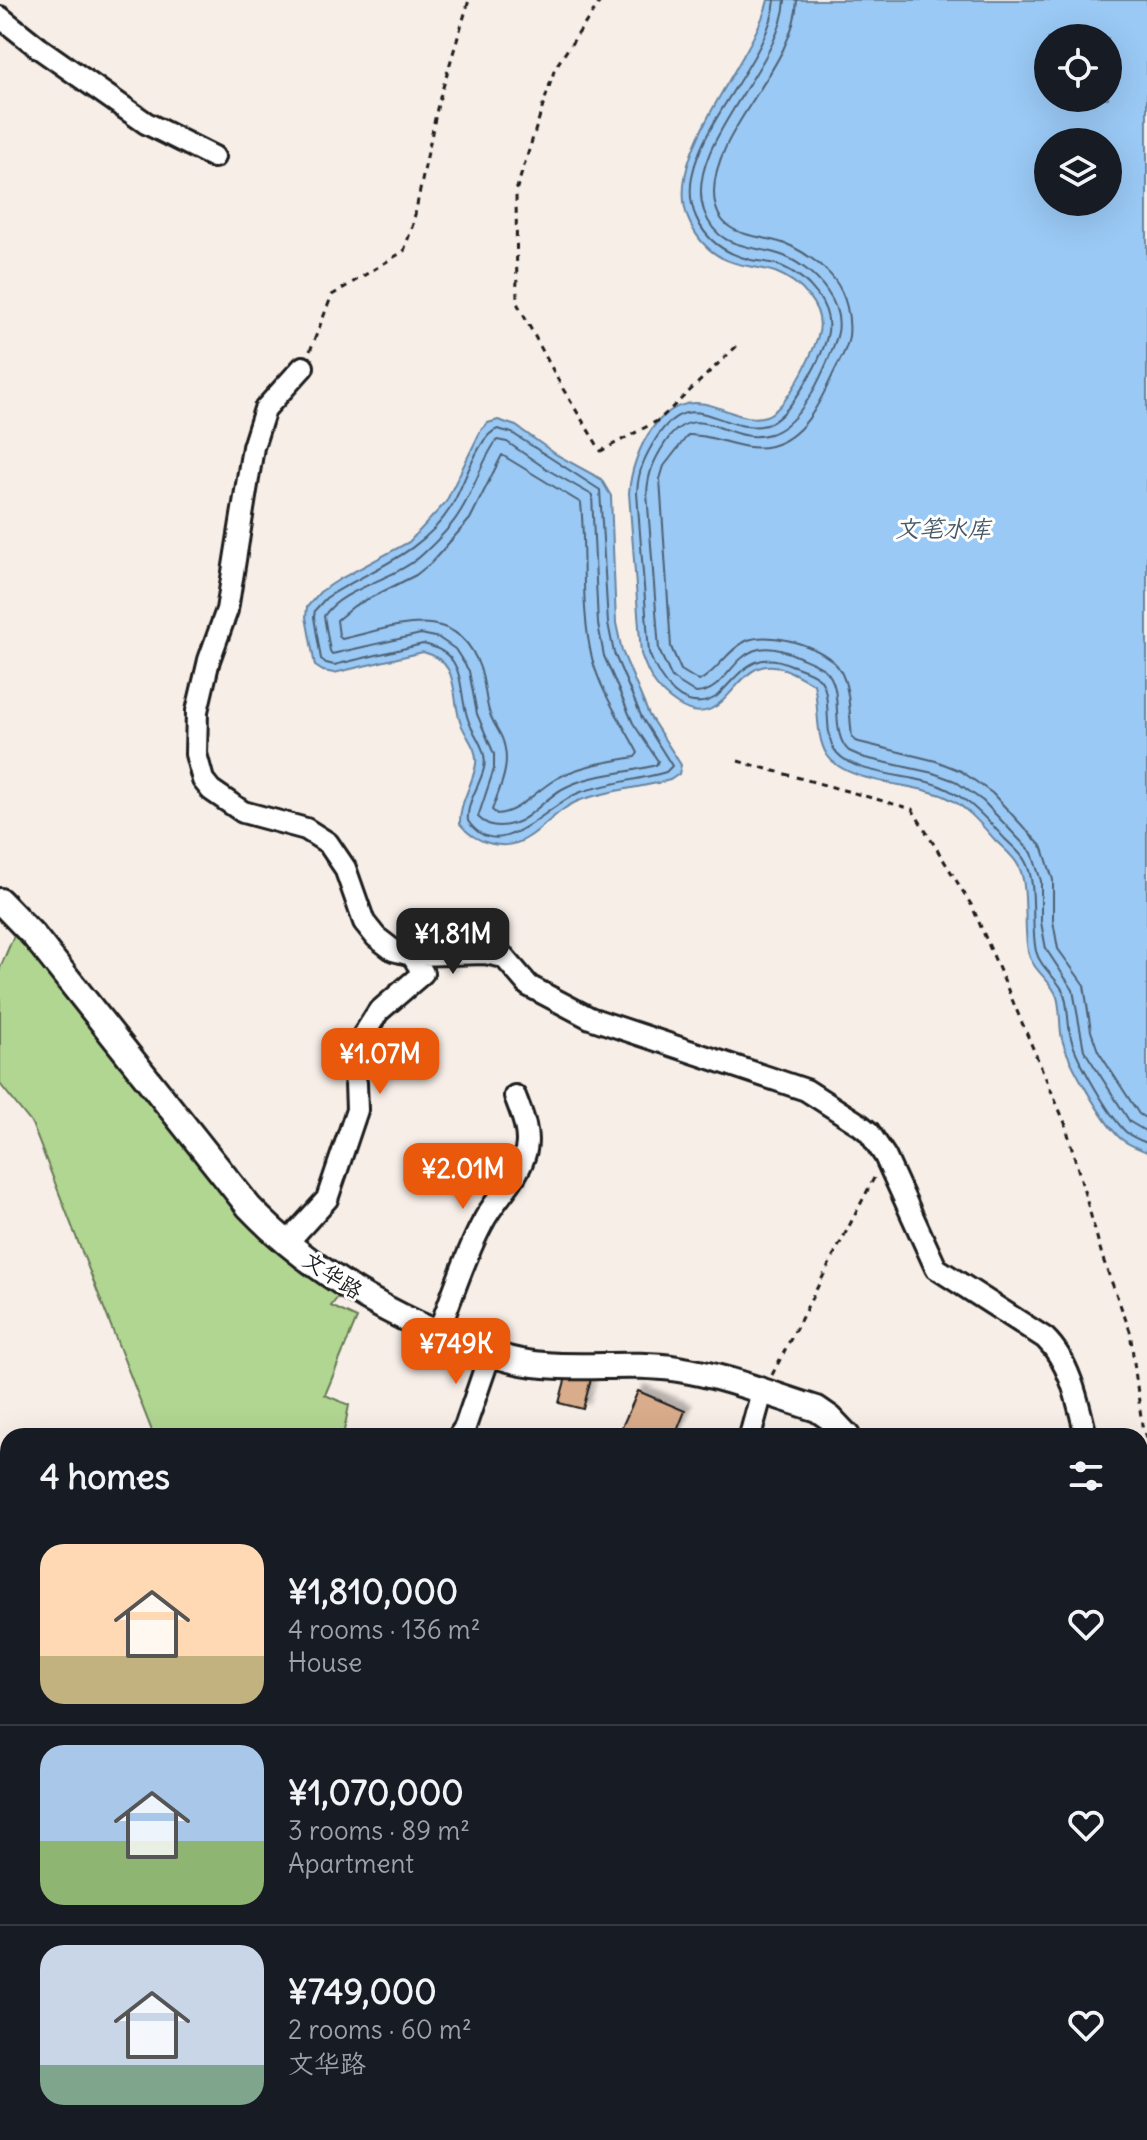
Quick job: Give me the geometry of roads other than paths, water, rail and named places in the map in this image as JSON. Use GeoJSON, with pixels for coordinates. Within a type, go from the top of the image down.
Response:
{"type":"FeatureCollection","features":[{"type":"Feature","properties":{"kind":"street"},"geometry":{"type":"LineString","coordinates":[[0,17],[146,123],[214,157]]}},
{"type":"Feature","properties":{"kind":"street"},"geometry":{"type":"LineString","coordinates":[[303,367],[265,409],[259,422],[227,610],[199,698],[196,754],[203,780],[231,806],[306,829],[328,843],[345,868],[364,922],[376,937],[393,950],[412,955],[485,953],[504,957],[529,986],[590,1018],[806,1090],[869,1132],[885,1156],[936,1268],[1007,1312],[1054,1347],[1071,1382],[1084,1428]]}},
{"type":"Feature","properties":{"kind":"street","name":"文华路"},"geometry":{"type":"LineString","coordinates":[[0,901],[34,936],[249,1207],[287,1243],[362,1295],[438,1333],[490,1354],[544,1365],[660,1366],[704,1374],[817,1409],[839,1428]]}},
{"type":"Feature","properties":{"kind":"street"},"geometry":{"type":"LineString","coordinates":[[287,1243],[327,1199],[358,1103],[349,1058],[378,1012],[423,973],[412,955]]}},
{"type":"Feature","properties":{"kind":"street"},"geometry":{"type":"LineString","coordinates":[[438,1333],[480,1226],[511,1183],[527,1147],[527,1133],[515,1096]]}},
{"type":"Feature","properties":{"kind":"street"},"geometry":{"type":"LineString","coordinates":[[464,1428],[490,1354]]}},
{"type":"Feature","properties":{"kind":"street"},"geometry":{"type":"LineString","coordinates":[[752,1428],[762,1392]]}},
{"type":"Feature","properties":{"kind":"water","name":"文笔水库"},"geometry":{"type":"Polygon","coordinates":[[[768,0],[1147,0],[1147,1152],[1120,1138],[1079,1076],[1062,1039],[1057,997],[1030,958],[1024,885],[1019,867],[973,816],[960,805],[933,792],[865,777],[836,765],[823,747],[814,684],[791,672],[773,666],[755,669],[717,706],[706,711],[693,711],[677,704],[659,689],[641,654],[629,493],[636,459],[643,443],[665,415],[695,403],[753,418],[774,411],[797,381],[820,326],[815,306],[802,289],[775,272],[722,258],[703,243],[690,223],[684,197],[687,170],[711,111],[745,53],[768,0]]]}},
{"type":"Feature","properties":{"kind":"water"},"geometry":{"type":"Polygon","coordinates":[[[498,420],[516,426],[557,455],[601,479],[611,496],[616,623],[622,651],[649,715],[681,765],[679,774],[670,780],[578,801],[527,838],[510,845],[482,841],[460,824],[476,759],[461,724],[452,681],[444,663],[423,652],[334,673],[323,671],[315,666],[306,617],[307,607],[320,592],[409,542],[446,502],[481,430],[488,423],[498,420]]]}}]}
